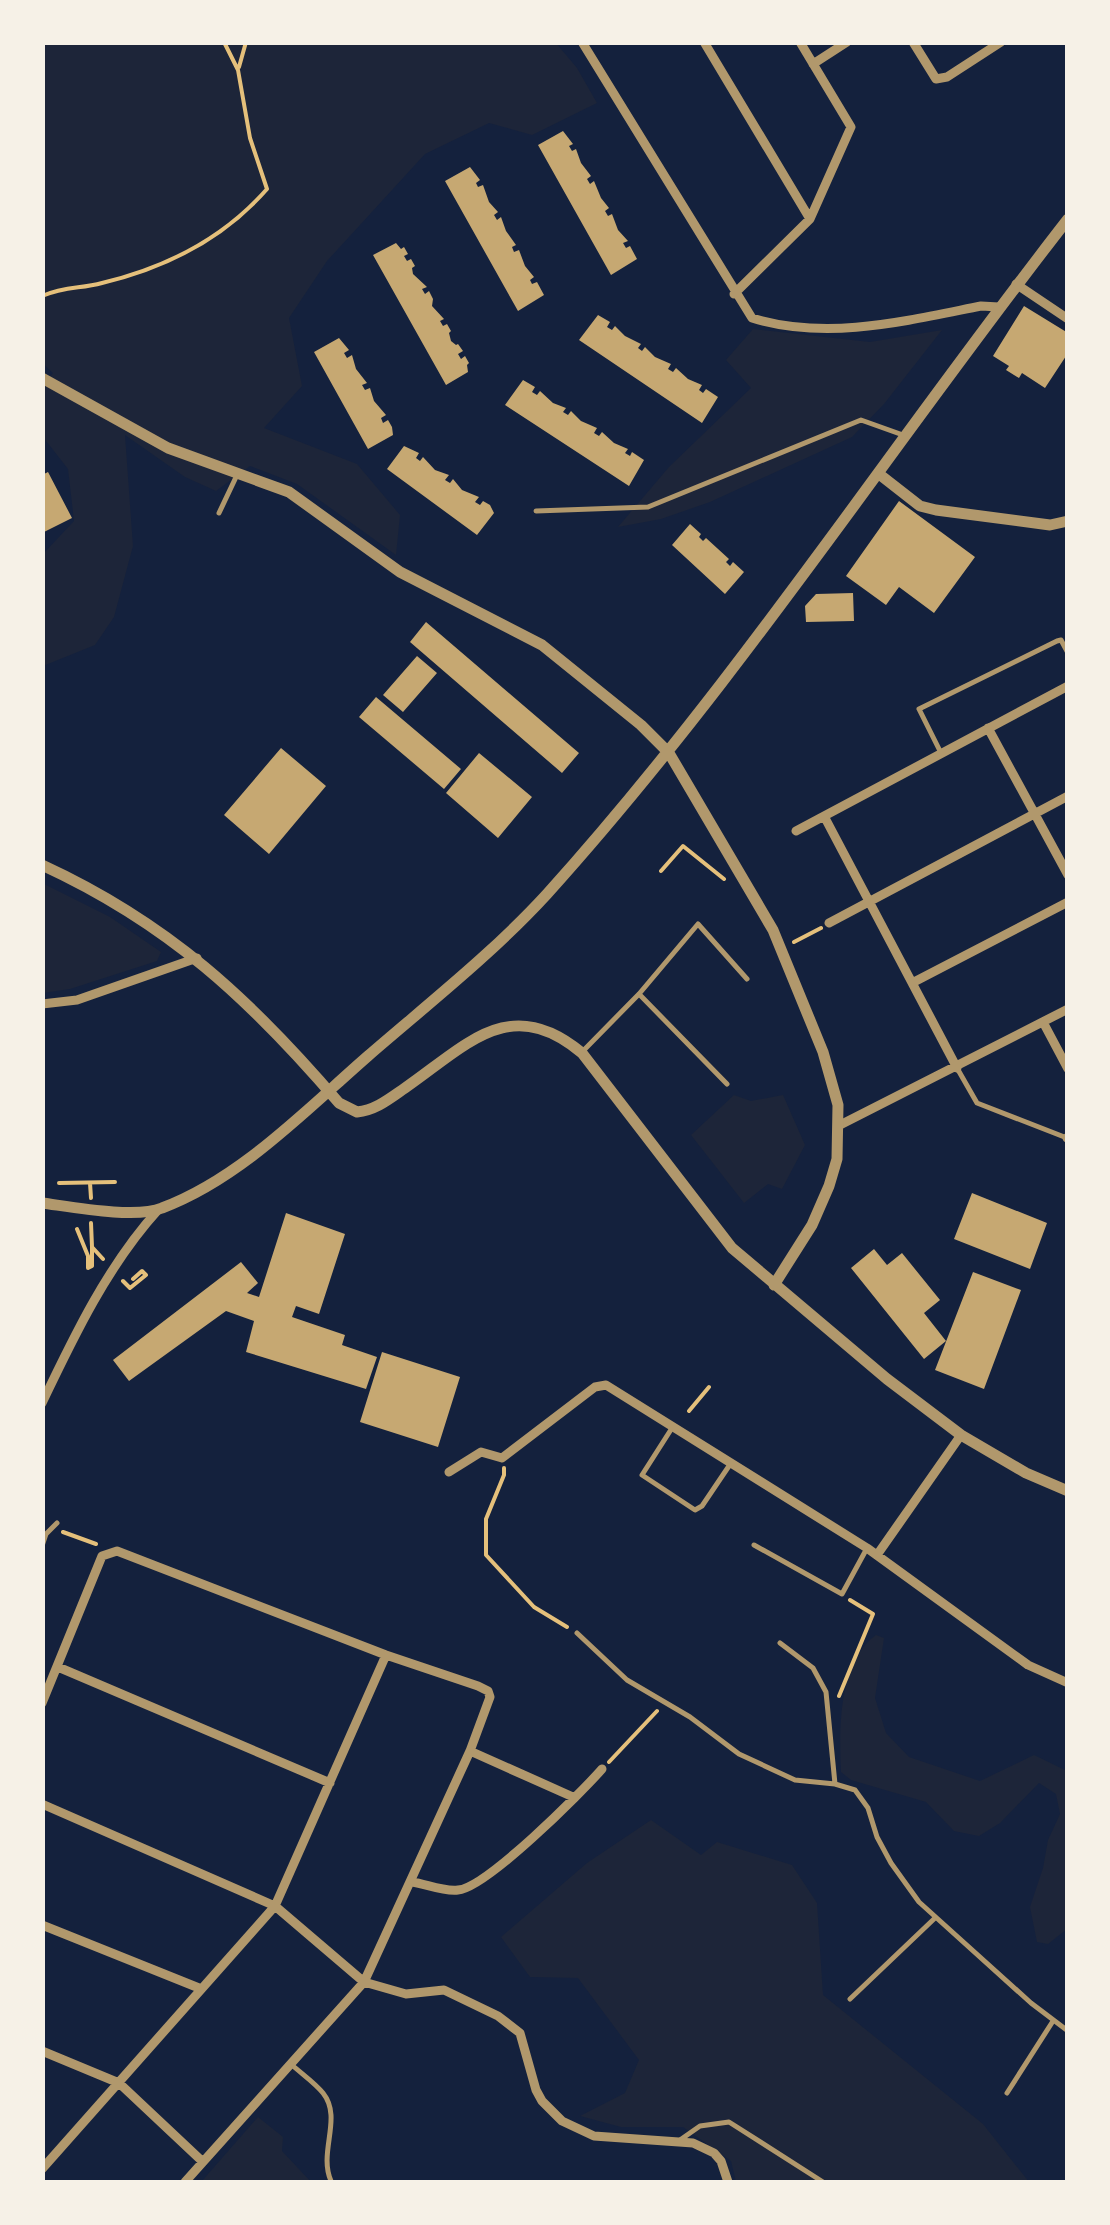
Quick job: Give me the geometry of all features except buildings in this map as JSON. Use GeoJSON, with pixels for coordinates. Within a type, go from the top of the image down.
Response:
{"type":"FeatureCollection","features":[{"type":"Feature","properties":{"kind":"street"},"geometry":{"type":"LineString","coordinates":[[582,42],[752,318],[780,327],[871,327],[980,306],[999,307]]}},
{"type":"Feature","properties":{"kind":"street"},"geometry":{"type":"LineString","coordinates":[[704,42],[810,219]]}},
{"type":"Feature","properties":{"kind":"street"},"geometry":{"type":"LineString","coordinates":[[734,294],[810,219],[851,126],[800,42]]}},
{"type":"Feature","properties":{"kind":"street"},"geometry":{"type":"LineString","coordinates":[[813,64],[847,42]]}},
{"type":"Feature","properties":{"kind":"street"},"geometry":{"type":"LineString","coordinates":[[914,42],[936,78],[947,77],[1001,42]]}},
{"type":"Feature","properties":{"kind":"street"},"geometry":{"type":"LineString","coordinates":[[42,1403],[80,1326],[129,1244],[158,1210],[249,1160],[522,918],[669,753],[772,622],[999,307],[1068,218]]}},
{"type":"Feature","properties":{"kind":"street"},"geometry":{"type":"LineString","coordinates":[[1016,284],[1068,320]]}},
{"type":"Feature","properties":{"kind":"street"},"geometry":{"type":"LineString","coordinates":[[42,378],[168,448],[289,492],[400,572],[542,645],[642,725],[669,753],[774,930],[833,1078],[840,1125],[837,1159],[812,1225],[774,1285]]}},
{"type":"Feature","properties":{"kind":"street"},"geometry":{"type":"LineString","coordinates":[[879,474],[920,506],[936,510],[1050,525],[1068,521]]}},
{"type":"Feature","properties":{"kind":"street"},"geometry":{"type":"LineString","coordinates":[[796,831],[1068,686]]}},
{"type":"Feature","properties":{"kind":"street"},"geometry":{"type":"LineString","coordinates":[[988,728],[1068,876]]}},
{"type":"Feature","properties":{"kind":"street"},"geometry":{"type":"LineString","coordinates":[[829,923],[1068,796]]}},
{"type":"Feature","properties":{"kind":"street"},"geometry":{"type":"LineString","coordinates":[[824,816],[958,1068]]}},
{"type":"Feature","properties":{"kind":"street"},"geometry":{"type":"LineString","coordinates":[[42,865],[124,906],[197,958],[345,1108],[356,1112],[369,1111],[491,1030],[508,1025],[546,1028],[582,1052],[732,1248],[887,1379],[962,1435],[1026,1473],[1068,1491]]}},
{"type":"Feature","properties":{"kind":"street"},"geometry":{"type":"LineString","coordinates":[[912,984],[1068,902]]}},
{"type":"Feature","properties":{"kind":"street"},"geometry":{"type":"LineString","coordinates":[[42,1004],[77,1000],[197,958]]}},
{"type":"Feature","properties":{"kind":"street"},"geometry":{"type":"LineString","coordinates":[[840,1125],[1068,1009]]}},
{"type":"Feature","properties":{"kind":"street"},"geometry":{"type":"LineString","coordinates":[[1043,1022],[1068,1068]]}},
{"type":"Feature","properties":{"kind":"street"},"geometry":{"type":"LineString","coordinates":[[42,1203],[94,1210],[158,1210]]}},
{"type":"Feature","properties":{"kind":"street"},"geometry":{"type":"LineString","coordinates":[[449,1472],[481,1452],[502,1458],[594,1387],[616,1388],[866,1548],[1028,1665],[1068,1683]]}},
{"type":"Feature","properties":{"kind":"street"},"geometry":{"type":"LineString","coordinates":[[876,1556],[962,1435]]}},
{"type":"Feature","properties":{"kind":"street"},"geometry":{"type":"LineString","coordinates":[[42,1703],[102,1556],[117,1551],[488,1691],[488,1703],[470,1752],[364,1982],[185,2182]]}},
{"type":"Feature","properties":{"kind":"street"},"geometry":{"type":"LineString","coordinates":[[42,2168],[275,1906],[386,1655]]}},
{"type":"Feature","properties":{"kind":"street"},"geometry":{"type":"LineString","coordinates":[[58,1667],[330,1783]]}},
{"type":"Feature","properties":{"kind":"street"},"geometry":{"type":"LineString","coordinates":[[470,1752],[573,1797]]}},
{"type":"Feature","properties":{"kind":"street"},"geometry":{"type":"LineString","coordinates":[[412,1882],[455,1891],[466,1889],[532,1837],[602,1769]]}},
{"type":"Feature","properties":{"kind":"street"},"geometry":{"type":"LineString","coordinates":[[42,1804],[275,1906],[364,1982],[406,1994],[444,1990],[512,2025],[526,2046],[542,2101],[578,2131],[610,2138],[680,2140],[714,2153],[726,2169],[728,2182]]}},
{"type":"Feature","properties":{"kind":"street"},"geometry":{"type":"LineString","coordinates":[[42,1925],[199,1988]]}},
{"type":"Feature","properties":{"kind":"street"},"geometry":{"type":"LineString","coordinates":[[42,2051],[119,2083],[203,2162]]}},
{"type":"Feature","properties":{"kind":"lane"},"geometry":{"type":"LineString","coordinates":[[536,512],[648,508],[861,420],[905,436]]}},
{"type":"Feature","properties":{"kind":"lane"},"geometry":{"type":"LineString","coordinates":[[219,513],[238,472]]}},
{"type":"Feature","properties":{"kind":"lane"},"geometry":{"type":"LineString","coordinates":[[942,753],[918,710],[1060,640],[1068,652]]}},
{"type":"Feature","properties":{"kind":"lane"},"geometry":{"type":"LineString","coordinates":[[582,1052],[639,994],[698,924],[748,979]]}},
{"type":"Feature","properties":{"kind":"lane"},"geometry":{"type":"LineString","coordinates":[[639,994],[727,1084]]}},
{"type":"Feature","properties":{"kind":"lane"},"geometry":{"type":"LineString","coordinates":[[958,1068],[977,1103],[1067,1138]]}},
{"type":"Feature","properties":{"kind":"lane"},"geometry":{"type":"LineString","coordinates":[[674,1426],[642,1475],[695,1510],[702,1506],[731,1463]]}},
{"type":"Feature","properties":{"kind":"lane"},"geometry":{"type":"LineString","coordinates":[[42,1546],[56,1523]]}},
{"type":"Feature","properties":{"kind":"lane"},"geometry":{"type":"LineString","coordinates":[[754,1545],[842,1594],[866,1548]]}},
{"type":"Feature","properties":{"kind":"lane"},"geometry":{"type":"LineString","coordinates":[[577,1633],[626,1680],[740,1754],[811,1784],[835,1784],[855,1790],[868,1808],[891,1863],[935,1918],[1068,2032]]}},
{"type":"Feature","properties":{"kind":"lane"},"geometry":{"type":"LineString","coordinates":[[780,1642],[813,1668],[826,1692],[835,1784]]}},
{"type":"Feature","properties":{"kind":"lane"},"geometry":{"type":"LineString","coordinates":[[850,1999],[935,1918]]}},
{"type":"Feature","properties":{"kind":"lane"},"geometry":{"type":"LineString","coordinates":[[1007,2092],[1053,2021]]}},
{"type":"Feature","properties":{"kind":"lane"},"geometry":{"type":"LineString","coordinates":[[290,2063],[324,2094],[330,2108],[326,2152],[331,2181]]}},
{"type":"Feature","properties":{"kind":"lane"},"geometry":{"type":"LineString","coordinates":[[680,2140],[700,2126],[728,2122],[823,2182]]}},
{"type":"Feature","properties":{"kind":"path"},"geometry":{"type":"LineString","coordinates":[[42,296],[66,286],[96,285],[144,272],[216,236],[267,189],[250,138],[238,70],[224,42]]}},
{"type":"Feature","properties":{"kind":"path"},"geometry":{"type":"LineString","coordinates":[[238,70],[246,42]]}},
{"type":"Feature","properties":{"kind":"path"},"geometry":{"type":"LineString","coordinates":[[662,872],[684,846],[724,879]]}},
{"type":"Feature","properties":{"kind":"path"},"geometry":{"type":"LineString","coordinates":[[794,942],[829,923]]}},
{"type":"Feature","properties":{"kind":"path"},"geometry":{"type":"LineString","coordinates":[[59,1184],[115,1182]]}},
{"type":"Feature","properties":{"kind":"path"},"geometry":{"type":"LineString","coordinates":[[90,1183],[91,1199]]}},
{"type":"Feature","properties":{"kind":"path"},"geometry":{"type":"LineString","coordinates":[[77,1229],[88,1256],[88,1268],[92,1266],[91,1215]]}},
{"type":"Feature","properties":{"kind":"path"},"geometry":{"type":"LineString","coordinates":[[92,1247],[105,1260]]}},
{"type":"Feature","properties":{"kind":"path"},"geometry":{"type":"LineString","coordinates":[[118,1274],[130,1288],[146,1275],[142,1271],[133,1280]]}},
{"type":"Feature","properties":{"kind":"path"},"geometry":{"type":"LineString","coordinates":[[688,1410],[709,1386]]}},
{"type":"Feature","properties":{"kind":"path"},"geometry":{"type":"LineString","coordinates":[[502,1458],[504,1475],[486,1519],[486,1556],[534,1607],[577,1633]]}},
{"type":"Feature","properties":{"kind":"path"},"geometry":{"type":"LineString","coordinates":[[65,1532],[96,1544]]}},
{"type":"Feature","properties":{"kind":"path"},"geometry":{"type":"LineString","coordinates":[[839,1711],[839,1694],[873,1614],[842,1594]]}},
{"type":"Feature","properties":{"kind":"path"},"geometry":{"type":"LineString","coordinates":[[602,1769],[664,1705]]}},
{"type":"Feature","properties":{"kind":"shaded area"},"geometry":{"type":"Polygon","coordinates":[[[43,43],[556,43],[577,68],[597,103],[532,135],[489,123],[425,154],[327,261],[289,318],[302,386],[264,428],[357,464],[400,515],[396,555],[297,484],[250,466],[216,491],[185,477],[125,435],[133,546],[114,617],[95,645],[43,666],[43,554],[74,521],[68,469],[43,437],[43,385],[53,373],[43,364],[43,43]]]}},
{"type":"Feature","properties":{"kind":"shaded area"},"geometry":{"type":"Polygon","coordinates":[[[753,329],[870,342],[942,330],[884,404],[852,437],[710,502],[661,519],[618,527],[669,467],[751,388],[726,360],[753,329]]]}},
{"type":"Feature","properties":{"kind":"shaded area"},"geometry":{"type":"Polygon","coordinates":[[[42,883],[110,917],[161,952],[157,961],[70,989],[43,993],[42,883]]]}},
{"type":"Feature","properties":{"kind":"shaded area"},"geometry":{"type":"Polygon","coordinates":[[[734,1095],[751,1101],[783,1095],[805,1145],[782,1189],[768,1184],[744,1203],[691,1135],[734,1095]]]}},
{"type":"Feature","properties":{"kind":"shaded area"},"geometry":{"type":"Polygon","coordinates":[[[876,1635],[884,1638],[875,1698],[886,1733],[909,1757],[980,1781],[1034,1755],[1067,1771],[1067,1929],[1048,1944],[1037,1942],[1030,1907],[1048,1840],[1060,1814],[1056,1794],[1039,1783],[1000,1823],[979,1836],[954,1831],[926,1802],[851,1780],[841,1772],[841,1717],[848,1679],[854,1662],[876,1635]]]}},
{"type":"Feature","properties":{"kind":"shaded area"},"geometry":{"type":"Polygon","coordinates":[[[651,1820],[701,1855],[717,1842],[792,1865],[817,1903],[823,1995],[983,2124],[1029,2182],[736,2182],[731,2161],[683,2127],[621,2127],[580,2116],[625,2093],[639,2060],[578,1978],[530,1977],[501,1937],[587,1863],[651,1820]]]}},
{"type":"Feature","properties":{"kind":"shaded area"},"geometry":{"type":"Polygon","coordinates":[[[258,2117],[283,2137],[282,2151],[311,2182],[201,2182],[258,2117]]]}}]}
